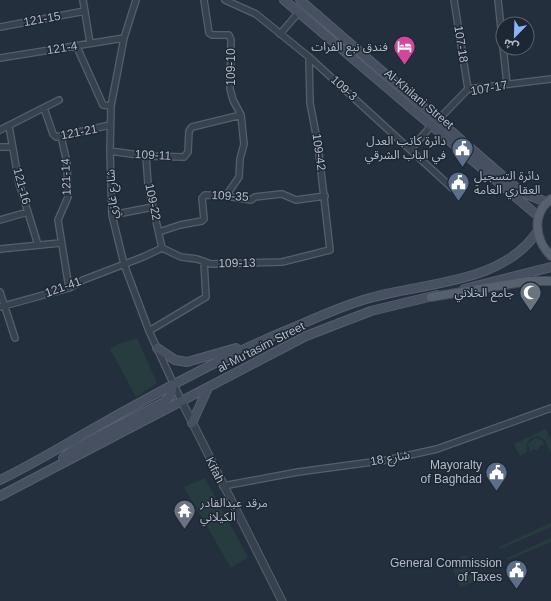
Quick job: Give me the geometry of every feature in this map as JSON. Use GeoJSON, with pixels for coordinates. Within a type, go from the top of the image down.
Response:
{"type":"FeatureCollection","features":[{"type":"Feature","properties":{"kind":"main road","name":"Al-Khilani Street"},"geometry":{"type":"LineString","coordinates":[[284,0],[521,192],[548,200]]}},
{"type":"Feature","properties":{"kind":"main road","name":"Al-Khilani Street"},"geometry":{"type":"LineString","coordinates":[[300,0],[538,216]]}},
{"type":"Feature","properties":{"kind":"main road"},"geometry":{"type":"LineString","coordinates":[[548,200],[538,216],[537,232],[541,245],[551,256]]}},
{"type":"Feature","properties":{"kind":"main road","name":"al-Mu'tasim Street"},"geometry":{"type":"LineString","coordinates":[[0,481],[173,384],[258,342],[334,309],[372,297],[476,274],[497,266],[516,255],[531,241],[537,232]]}},
{"type":"Feature","properties":{"kind":"main road","name":"al-Mu'tasim Street"},"geometry":{"type":"LineString","coordinates":[[0,496],[306,336],[371,311],[551,267]]}},
{"type":"Feature","properties":{"kind":"main road"},"geometry":{"type":"LineString","coordinates":[[431,297],[529,281],[551,281]]}},
{"type":"Feature","properties":{"kind":"main road"},"geometry":{"type":"LineString","coordinates":[[157,348],[175,360],[187,362],[258,342]]}},
{"type":"Feature","properties":{"kind":"main road"},"geometry":{"type":"LineString","coordinates":[[43,473],[76,448],[164,402],[172,395],[173,384]]}},
{"type":"Feature","properties":{"kind":"main road"},"geometry":{"type":"LineString","coordinates":[[192,423],[208,388]]}},
{"type":"Feature","properties":{"kind":"street"},"geometry":{"type":"LineString","coordinates":[[83,0],[90,43]]}},
{"type":"Feature","properties":{"kind":"street","name":"شارع غازي"},"geometry":{"type":"LineString","coordinates":[[136,0],[124,38],[111,106],[110,151],[112,215],[124,264],[149,331],[182,402]]}},
{"type":"Feature","properties":{"kind":"street","name":"109-10"},"geometry":{"type":"LineString","coordinates":[[204,0],[209,33],[212,36],[229,35],[231,40],[230,89],[233,100],[241,115],[244,144],[240,159],[239,177],[226,196]]}},
{"type":"Feature","properties":{"kind":"street","name":"109-3"},"geometry":{"type":"LineString","coordinates":[[225,0],[256,14],[309,57],[452,188]]}},
{"type":"Feature","properties":{"kind":"street","name":"107-18"},"geometry":{"type":"LineString","coordinates":[[454,0],[468,89]]}},
{"type":"Feature","properties":{"kind":"street"},"geometry":{"type":"LineString","coordinates":[[498,0],[507,84]]}},
{"type":"Feature","properties":{"kind":"street","name":"121-15"},"geometry":{"type":"LineString","coordinates":[[0,26],[85,11]]}},
{"type":"Feature","properties":{"kind":"street"},"geometry":{"type":"LineString","coordinates":[[280,34],[299,12]]}},
{"type":"Feature","properties":{"kind":"street","name":"121-4"},"geometry":{"type":"LineString","coordinates":[[0,58],[124,38]]}},
{"type":"Feature","properties":{"kind":"street"},"geometry":{"type":"LineString","coordinates":[[76,45],[103,105],[111,106]]}},
{"type":"Feature","properties":{"kind":"street","name":"109-42"},"geometry":{"type":"LineString","coordinates":[[309,57],[310,103],[318,145],[325,196],[326,226],[331,248]]}},
{"type":"Feature","properties":{"kind":"street","name":"107-17"},"geometry":{"type":"LineString","coordinates":[[411,149],[468,89],[551,79]]}},
{"type":"Feature","properties":{"kind":"street"},"geometry":{"type":"LineString","coordinates":[[0,130],[59,100]]}},
{"type":"Feature","properties":{"kind":"street","name":"121-21"},"geometry":{"type":"LineString","coordinates":[[44,108],[53,134],[56,137],[110,125]]}},
{"type":"Feature","properties":{"kind":"street","name":"109-11"},"geometry":{"type":"LineString","coordinates":[[110,151],[146,156],[184,156],[188,152],[189,131],[192,127],[241,115]]}},
{"type":"Feature","properties":{"kind":"street","name":"121-16"},"geometry":{"type":"LineString","coordinates":[[9,126],[19,183],[38,245]]}},
{"type":"Feature","properties":{"kind":"street","name":"121-14"},"geometry":{"type":"LineString","coordinates":[[61,136],[67,163],[68,197],[58,220],[60,243],[69,288]]}},
{"type":"Feature","properties":{"kind":"street"},"geometry":{"type":"LineString","coordinates":[[0,148],[12,147]]}},
{"type":"Feature","properties":{"kind":"street","name":"109-22"},"geometry":{"type":"LineString","coordinates":[[146,156],[153,208],[162,248]]}},
{"type":"Feature","properties":{"kind":"street","name":"109-35"},"geometry":{"type":"LineString","coordinates":[[159,232],[202,221],[204,219],[204,196],[226,196],[251,200],[255,197],[282,194],[296,200],[325,196]]}},
{"type":"Feature","properties":{"kind":"street"},"geometry":{"type":"LineString","coordinates":[[112,215],[153,208]]}},
{"type":"Feature","properties":{"kind":"street"},"geometry":{"type":"LineString","coordinates":[[0,220],[28,212]]}},
{"type":"Feature","properties":{"kind":"street"},"geometry":{"type":"LineString","coordinates":[[0,250],[60,243]]}},
{"type":"Feature","properties":{"kind":"street"},"geometry":{"type":"LineString","coordinates":[[124,264],[162,248]]}},
{"type":"Feature","properties":{"kind":"street","name":"109-13"},"geometry":{"type":"LineString","coordinates":[[162,248],[182,257],[197,259],[211,264],[282,262],[328,251],[331,248]]}},
{"type":"Feature","properties":{"kind":"street"},"geometry":{"type":"LineString","coordinates":[[149,331],[206,297],[204,262]]}},
{"type":"Feature","properties":{"kind":"street","name":"121-41"},"geometry":{"type":"LineString","coordinates":[[2,306],[69,288],[83,280],[124,264]]}},
{"type":"Feature","properties":{"kind":"street"},"geometry":{"type":"LineString","coordinates":[[0,292],[2,306],[15,338]]}},
{"type":"Feature","properties":{"kind":"street","name":"Kifah"},"geometry":{"type":"LineString","coordinates":[[182,402],[282,601]]}},
{"type":"Feature","properties":{"kind":"street","name":"شارع 18"},"geometry":{"type":"LineString","coordinates":[[223,486],[298,472],[387,460],[455,444],[551,408]]}},
{"type":"Feature","properties":{"kind":"green space"},"geometry":{"type":"Polygon","coordinates":[[[137,338],[157,383],[136,397],[110,349],[118,344],[137,338]]]}},
{"type":"Feature","properties":{"kind":"green space"},"geometry":{"type":"Polygon","coordinates":[[[546,429],[551,441],[551,453],[545,440],[538,436],[528,441],[527,452],[520,456],[514,444],[546,429]]]}},
{"type":"Feature","properties":{"kind":"green space"},"geometry":{"type":"Polygon","coordinates":[[[535,438],[542,440],[545,445],[540,446],[538,450],[533,449],[530,452],[528,444],[535,438]]]}},
{"type":"Feature","properties":{"kind":"green space"},"geometry":{"type":"Polygon","coordinates":[[[205,478],[248,557],[231,568],[184,487],[205,478]]]}},
{"type":"Feature","properties":{"kind":"green space"},"geometry":{"type":"Polygon","coordinates":[[[551,523],[551,527],[500,549],[499,547],[551,523]]]}},
{"type":"Feature","properties":{"kind":"green space"},"geometry":{"type":"Polygon","coordinates":[[[551,538],[551,542],[508,560],[507,558],[551,538]]]}},
{"type":"Feature","properties":{"kind":"green space"},"geometry":{"type":"Polygon","coordinates":[[[466,555],[476,581],[460,587],[450,562],[466,555]]]}},
{"type":"Feature","properties":{"kind":"green space"},"geometry":{"type":"Polygon","coordinates":[[[490,558],[496,559],[499,564],[484,569],[483,562],[490,558]]]}},
{"type":"Feature","properties":{"kind":"place","name":"فندق نبع الفرات"},"geometry":{"type":"Point","coordinates":[404,66]}},
{"type":"Feature","properties":{"kind":"place","name":"دائرة كاتب العدل في الباب الشرقي"},"geometry":{"type":"Point","coordinates":[462,168]}},
{"type":"Feature","properties":{"kind":"place","name":"دائرة التسجيل العقاري العامة"},"geometry":{"type":"Point","coordinates":[458,202]}},
{"type":"Feature","properties":{"kind":"place","name":"جامع الخلاني"},"geometry":{"type":"Point","coordinates":[530,312]}},
{"type":"Feature","properties":{"kind":"place","name":"Mayoralty of Baghdad"},"geometry":{"type":"Point","coordinates":[497,492]}},
{"type":"Feature","properties":{"kind":"place","name":"مرقد عبدالقادر الكيلاني"},"geometry":{"type":"Point","coordinates":[185,530]}},
{"type":"Feature","properties":{"kind":"place","name":"General Commission of Taxes"},"geometry":{"type":"Point","coordinates":[517,590]}}]}
